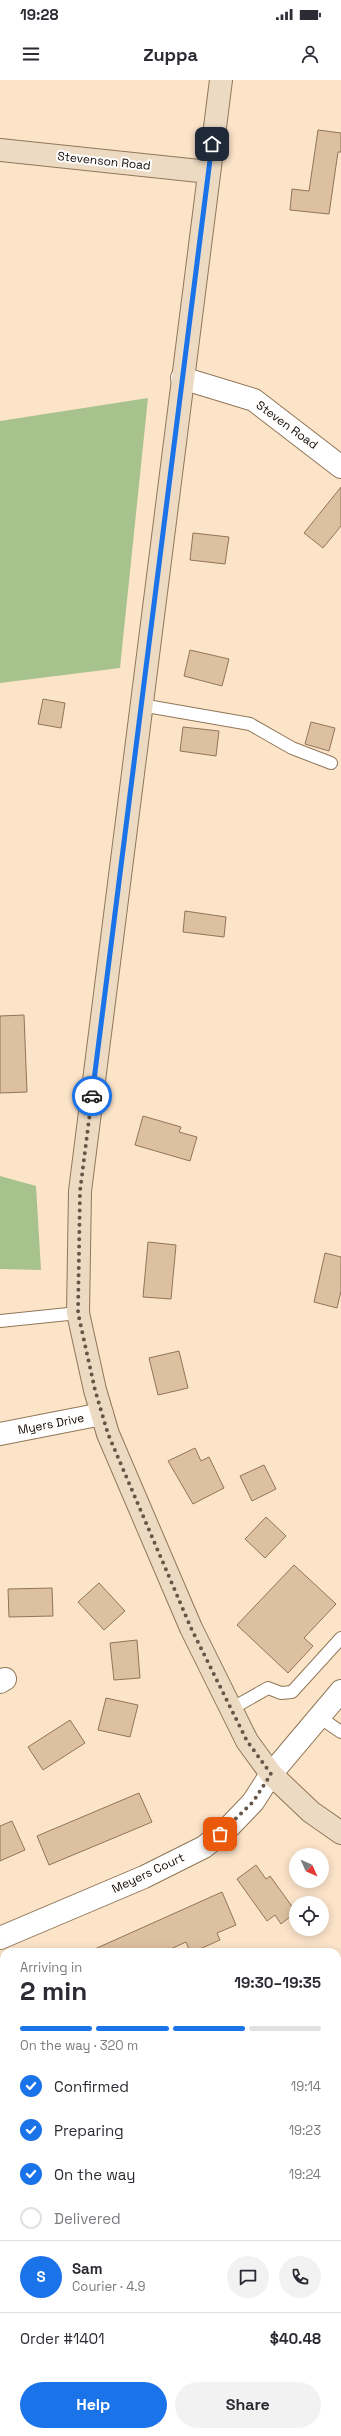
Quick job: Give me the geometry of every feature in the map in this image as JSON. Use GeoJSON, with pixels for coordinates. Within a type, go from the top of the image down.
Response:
{"type":"FeatureCollection","features":[{"type":"Feature","properties":{"kind":"street"},"geometry":{"type":"LineString","coordinates":[[221,80],[80,1191],[78,1313],[102,1414],[162,1563],[247,1741],[271,1774],[311,1812],[339,1832]]}},
{"type":"Feature","properties":{"kind":"street","name":"Stevenson Road"},"geometry":{"type":"LineString","coordinates":[[0,150],[209,172]]}},
{"type":"Feature","properties":{"kind":"street","name":"Steven Road"},"geometry":{"type":"LineString","coordinates":[[182,378],[254,400],[341,467]]}},
{"type":"Feature","properties":{"kind":"street","name":"Myers Drive"},"geometry":{"type":"LineString","coordinates":[[0,1434],[102,1414]]}},
{"type":"Feature","properties":{"kind":"street","name":"Meyers Court"},"geometry":{"type":"LineString","coordinates":[[0,1938],[144,1877],[204,1847],[229,1826],[253,1802],[271,1774],[341,1691]]}},
{"type":"Feature","properties":{"kind":"lane"},"geometry":{"type":"LineString","coordinates":[[141,705],[250,724],[292,748],[331,763]]}},
{"type":"Feature","properties":{"kind":"lane"},"geometry":{"type":"LineString","coordinates":[[0,1321],[78,1313]]}},
{"type":"Feature","properties":{"kind":"lane"},"geometry":{"type":"LineString","coordinates":[[231,1709],[268,1688],[281,1693],[292,1692],[341,1638]]}},
{"type":"Feature","properties":{"kind":"lane"},"geometry":{"type":"LineString","coordinates":[[320,1717],[341,1732]]}},
{"type":"Feature","properties":{"kind":"green space"},"geometry":{"type":"Polygon","coordinates":[[[148,398],[120,668],[0,683],[0,421],[148,398]]]}},
{"type":"Feature","properties":{"kind":"green space"},"geometry":{"type":"Polygon","coordinates":[[[0,1176],[36,1186],[41,1270],[0,1269],[0,1176]]]}},
{"type":"Feature","properties":{"kind":"building"},"geometry":{"type":"Polygon","coordinates":[[[318,130],[341,133],[341,152],[338,152],[329,214],[290,210],[292,189],[309,191],[318,130]]]}},
{"type":"Feature","properties":{"kind":"building"},"geometry":{"type":"Polygon","coordinates":[[[341,487],[341,526],[323,548],[304,533],[341,487]]]}},
{"type":"Feature","properties":{"kind":"building"},"geometry":{"type":"Polygon","coordinates":[[[193,533],[229,537],[225,564],[190,560],[193,533]]]}},
{"type":"Feature","properties":{"kind":"building"},"geometry":{"type":"Polygon","coordinates":[[[190,650],[229,659],[222,686],[184,676],[190,650]]]}},
{"type":"Feature","properties":{"kind":"building"},"geometry":{"type":"Polygon","coordinates":[[[43,699],[65,703],[61,728],[38,724],[43,699]]]}},
{"type":"Feature","properties":{"kind":"building"},"geometry":{"type":"Polygon","coordinates":[[[311,722],[335,728],[329,751],[305,744],[311,722]]]}},
{"type":"Feature","properties":{"kind":"building"},"geometry":{"type":"Polygon","coordinates":[[[183,727],[219,731],[216,756],[180,751],[183,727]]]}},
{"type":"Feature","properties":{"kind":"building"},"geometry":{"type":"Polygon","coordinates":[[[185,911],[226,917],[224,937],[183,932],[185,911]]]}},
{"type":"Feature","properties":{"kind":"building"},"geometry":{"type":"Polygon","coordinates":[[[24,1015],[27,1092],[0,1093],[0,1016],[24,1015]]]}},
{"type":"Feature","properties":{"kind":"building"},"geometry":{"type":"Polygon","coordinates":[[[143,1116],[181,1127],[179,1132],[197,1137],[190,1161],[135,1145],[143,1116]]]}},
{"type":"Feature","properties":{"kind":"building"},"geometry":{"type":"Polygon","coordinates":[[[148,1242],[176,1245],[171,1299],[143,1297],[148,1242]]]}},
{"type":"Feature","properties":{"kind":"building"},"geometry":{"type":"Polygon","coordinates":[[[325,1253],[341,1257],[341,1291],[337,1308],[314,1302],[325,1253]]]}},
{"type":"Feature","properties":{"kind":"building"},"geometry":{"type":"Polygon","coordinates":[[[179,1351],[188,1388],[158,1395],[149,1358],[179,1351]]]}},
{"type":"Feature","properties":{"kind":"building"},"geometry":{"type":"Polygon","coordinates":[[[195,1448],[201,1461],[209,1457],[224,1488],[193,1504],[168,1461],[195,1448]]]}},
{"type":"Feature","properties":{"kind":"building"},"geometry":{"type":"Polygon","coordinates":[[[264,1465],[276,1489],[252,1501],[240,1476],[264,1465]]]}},
{"type":"Feature","properties":{"kind":"building"},"geometry":{"type":"Polygon","coordinates":[[[266,1517],[286,1536],[265,1558],[245,1539],[266,1517]]]}},
{"type":"Feature","properties":{"kind":"building"},"geometry":{"type":"Polygon","coordinates":[[[294,1565],[336,1604],[304,1638],[313,1646],[288,1673],[237,1625],[294,1565]]]}},
{"type":"Feature","properties":{"kind":"building"},"geometry":{"type":"Polygon","coordinates":[[[99,1583],[125,1611],[104,1630],[78,1602],[99,1583]]]}},
{"type":"Feature","properties":{"kind":"building"},"geometry":{"type":"Polygon","coordinates":[[[52,1588],[53,1616],[9,1617],[8,1589],[52,1588]]]}},
{"type":"Feature","properties":{"kind":"building"},"geometry":{"type":"Polygon","coordinates":[[[137,1640],[140,1678],[114,1680],[110,1643],[137,1640]]]}},
{"type":"Feature","properties":{"kind":"building"},"geometry":{"type":"Polygon","coordinates":[[[106,1698],[138,1705],[130,1737],[98,1730],[106,1698]]]}},
{"type":"Feature","properties":{"kind":"building"},"geometry":{"type":"Polygon","coordinates":[[[70,1720],[85,1743],[43,1770],[28,1747],[70,1720]]]}},
{"type":"Feature","properties":{"kind":"building"},"geometry":{"type":"Polygon","coordinates":[[[139,1793],[152,1822],[49,1865],[37,1836],[139,1793]]]}},
{"type":"Feature","properties":{"kind":"building"},"geometry":{"type":"Polygon","coordinates":[[[12,1821],[25,1850],[0,1861],[0,1826],[12,1821]]]}},
{"type":"Feature","properties":{"kind":"building"},"geometry":{"type":"Polygon","coordinates":[[[256,1865],[266,1879],[270,1876],[289,1902],[289,1918],[281,1924],[275,1915],[267,1921],[237,1879],[256,1865]]]}},
{"type":"Feature","properties":{"kind":"building"},"geometry":{"type":"Polygon","coordinates":[[[222,1892],[236,1925],[217,1933],[220,1940],[202,1948],[188,1948],[186,1942],[173,1948],[97,1948],[222,1892]]]}},
{"type":"Feature","properties":{"kind":"way so far"},"geometry":{"type":"LineString","coordinates":[[92,1096],[80,1191],[78,1313],[95,1390],[108,1434],[191,1628],[247,1741],[258,1759],[271,1774],[253,1802],[220,1834]]}},
{"type":"Feature","properties":{"kind":"route"},"geometry":{"type":"LineString","coordinates":[[92,1096],[212,144]]}}]}
